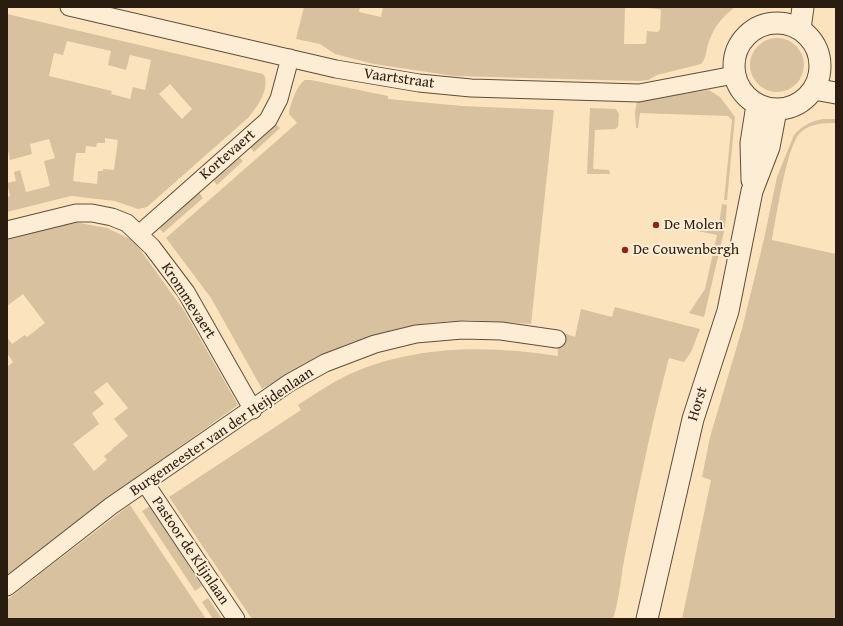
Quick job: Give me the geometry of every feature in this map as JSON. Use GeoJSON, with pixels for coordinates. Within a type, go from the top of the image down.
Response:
{"type":"FeatureCollection","features":[{"type":"Feature","properties":{"kind":"street","name":"Vaartstraat"},"geometry":{"type":"LineString","coordinates":[[69,7],[336,70],[419,83],[471,88],[639,93],[734,75]]}},
{"type":"Feature","properties":{"kind":"street"},"geometry":{"type":"LineString","coordinates":[[800,29],[803,7]]}},
{"type":"Feature","properties":{"kind":"street"},"geometry":{"type":"LineString","coordinates":[[777,15],[789,24],[800,29],[811,39],[828,69],[819,78],[814,89],[798,105],[791,108],[767,108],[749,100],[742,93],[734,75],[733,62],[736,50],[743,39],[752,30],[777,15]]}},
{"type":"Feature","properties":{"kind":"street","name":"Kortevaert"},"geometry":{"type":"LineString","coordinates":[[139,234],[268,120],[279,99],[290,58]]}},
{"type":"Feature","properties":{"kind":"street"},"geometry":{"type":"LineString","coordinates":[[814,89],[836,93]]}},
{"type":"Feature","properties":{"kind":"street","name":"Horst"},"geometry":{"type":"LineString","coordinates":[[647,619],[693,419],[728,311],[752,191],[769,147],[767,108]]}},
{"type":"Feature","properties":{"kind":"street","name":"Krommevaert"},"geometry":{"type":"LineString","coordinates":[[7,230],[76,213],[92,213],[112,216],[127,223],[165,263],[186,292],[253,410]]}},
{"type":"Feature","properties":{"kind":"street","name":"Burgemeester van der Heijdenlaan"},"geometry":{"type":"LineString","coordinates":[[7,587],[111,506],[253,410],[290,383],[325,363],[375,344],[416,334],[462,330],[501,331],[557,339]]}},
{"type":"Feature","properties":{"kind":"street","name":"Pastoor de Klijnlaan"},"geometry":{"type":"LineString","coordinates":[[144,483],[236,619]]}},
{"type":"Feature","properties":{"kind":"shaded area"},"geometry":{"type":"Polygon","coordinates":[[[304,7],[360,7],[359,12],[381,17],[383,7],[625,8],[624,44],[644,44],[646,43],[647,31],[658,32],[660,29],[661,10],[647,8],[648,7],[735,7],[715,28],[708,44],[706,55],[701,64],[657,75],[648,80],[638,81],[454,76],[374,64],[335,54],[320,44],[296,39],[304,7]]]}},
{"type":"Feature","properties":{"kind":"shaded area"},"geometry":{"type":"Polygon","coordinates":[[[7,14],[263,74],[265,77],[266,83],[264,93],[249,117],[147,207],[138,209],[115,201],[71,196],[7,212],[7,197],[10,196],[7,183],[16,181],[14,172],[20,170],[26,192],[50,186],[44,161],[55,158],[49,139],[30,144],[32,154],[10,160],[7,146],[7,14]],[[67,41],[63,55],[54,53],[49,76],[112,91],[111,94],[130,99],[133,87],[145,90],[151,60],[130,55],[126,70],[108,65],[111,51],[67,41]],[[170,84],[159,94],[182,119],[192,109],[170,84]],[[105,138],[105,143],[97,143],[96,147],[86,146],[85,153],[76,153],[73,181],[97,184],[98,171],[103,171],[103,169],[114,170],[118,140],[105,138]]]}},
{"type":"Feature","properties":{"kind":"shaded area"},"geometry":{"type":"Polygon","coordinates":[[[777,38],[787,40],[796,46],[802,55],[804,65],[802,75],[796,84],[787,90],[777,92],[767,90],[758,84],[752,75],[750,65],[752,55],[758,46],[767,40],[777,38]]]}},
{"type":"Feature","properties":{"kind":"shaded area"},"geometry":{"type":"Polygon","coordinates":[[[305,80],[388,96],[388,99],[462,106],[554,110],[531,324],[468,320],[430,323],[393,330],[345,345],[262,389],[211,298],[166,238],[297,123],[289,114],[292,100],[299,86],[305,80]]]}},
{"type":"Feature","properties":{"kind":"shaded area"},"geometry":{"type":"Polygon","coordinates":[[[709,90],[720,97],[735,117],[727,200],[724,200],[732,120],[728,116],[640,113],[638,128],[636,128],[635,113],[637,101],[709,90]]]}},
{"type":"Feature","properties":{"kind":"shaded area"},"geometry":{"type":"Polygon","coordinates":[[[590,108],[616,109],[619,114],[618,127],[615,129],[595,130],[593,169],[609,170],[610,174],[587,174],[590,108]]]}},
{"type":"Feature","properties":{"kind":"shaded area"},"geometry":{"type":"Polygon","coordinates":[[[823,119],[836,119],[836,123],[822,123],[813,125],[801,132],[796,139],[787,165],[772,240],[836,254],[836,619],[682,619],[711,480],[702,477],[710,437],[742,329],[764,239],[777,177],[794,135],[807,124],[823,119]]]}},
{"type":"Feature","properties":{"kind":"shaded area"},"geometry":{"type":"Polygon","coordinates":[[[275,124],[280,128],[254,152],[250,147],[275,124]]]}},
{"type":"Feature","properties":{"kind":"shaded area"},"geometry":{"type":"Polygon","coordinates":[[[239,157],[243,161],[217,185],[213,180],[239,157]]]}},
{"type":"Feature","properties":{"kind":"shaded area"},"geometry":{"type":"Polygon","coordinates":[[[199,192],[203,198],[163,233],[160,229],[162,224],[199,192]]]}},
{"type":"Feature","properties":{"kind":"shaded area"},"geometry":{"type":"Polygon","coordinates":[[[722,204],[727,205],[725,227],[704,317],[689,313],[705,289],[717,235],[683,228],[685,225],[718,231],[722,204]]]}},
{"type":"Feature","properties":{"kind":"shaded area"},"geometry":{"type":"Polygon","coordinates":[[[74,222],[107,228],[134,241],[185,312],[238,405],[97,506],[7,576],[7,367],[13,362],[7,353],[7,337],[12,344],[25,335],[27,337],[45,323],[23,294],[7,306],[7,240],[74,222]],[[107,382],[94,392],[104,404],[92,413],[99,424],[73,444],[94,471],[107,460],[104,456],[128,436],[114,419],[128,408],[107,382]]]}},
{"type":"Feature","properties":{"kind":"shaded area"},"geometry":{"type":"Polygon","coordinates":[[[615,307],[700,329],[691,352],[684,362],[669,358],[646,454],[613,619],[252,619],[169,497],[301,410],[298,405],[330,384],[350,374],[375,364],[400,357],[452,350],[505,350],[558,356],[557,339],[564,333],[575,337],[581,309],[612,317],[615,307]]]}},
{"type":"Feature","properties":{"kind":"shaded area"},"geometry":{"type":"Polygon","coordinates":[[[130,505],[206,619],[7,619],[7,600],[130,505]]]}},
{"type":"Feature","properties":{"kind":"shaded area"},"geometry":{"type":"Polygon","coordinates":[[[150,506],[202,586],[195,591],[142,511],[150,506]]]}},
{"type":"Feature","properties":{"kind":"shaded area"},"geometry":{"type":"Polygon","coordinates":[[[208,598],[222,619],[213,619],[202,602],[208,598]]]}},
{"type":"Feature","properties":{"kind":"place","name":"De Molen"},"geometry":{"type":"Point","coordinates":[656,225]}},
{"type":"Feature","properties":{"kind":"place","name":"De Couwenbergh"},"geometry":{"type":"Point","coordinates":[625,250]}}]}
